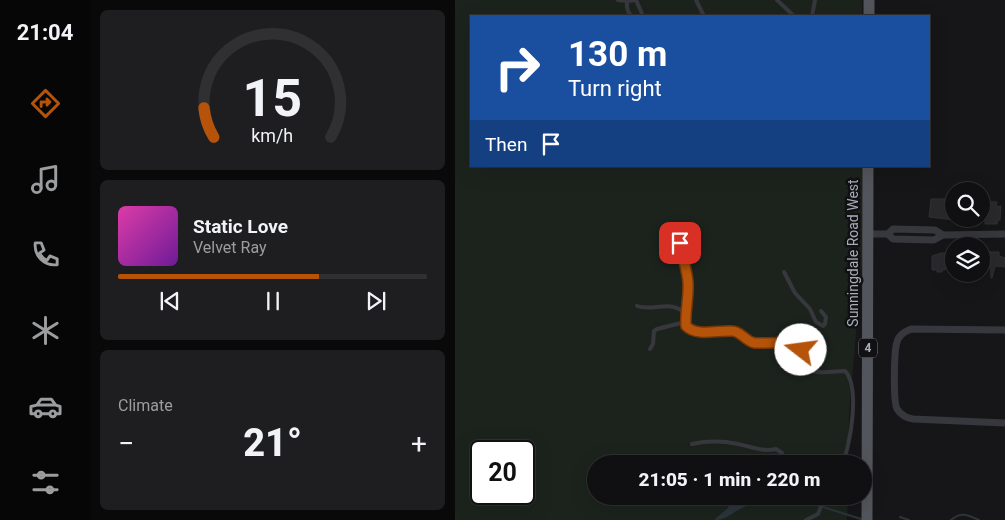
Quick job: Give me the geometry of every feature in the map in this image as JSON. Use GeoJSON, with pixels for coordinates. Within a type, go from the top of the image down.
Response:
{"type":"FeatureCollection","features":[{"type":"Feature","properties":{"kind":"main road"},"geometry":{"type":"LineString","coordinates":[[869,0],[869,15]]}},
{"type":"Feature","properties":{"kind":"main road","name":"Sunningdale Road West"},"geometry":{"type":"LineString","coordinates":[[867,520],[868,167]]}},
{"type":"Feature","properties":{"kind":"street"},"geometry":{"type":"LineString","coordinates":[[868,234],[887,234],[893,239],[926,240],[934,240],[943,235],[1005,234]]}},
{"type":"Feature","properties":{"kind":"street"},"geometry":{"type":"LineString","coordinates":[[1005,330],[911,329],[905,331],[901,334],[896,344],[895,404],[902,415],[913,420],[1005,423]]}},
{"type":"Feature","properties":{"kind":"lane"},"geometry":{"type":"LineString","coordinates":[[618,0],[636,0],[643,15]]}},
{"type":"Feature","properties":{"kind":"lane"},"geometry":{"type":"LineString","coordinates":[[696,0],[704,15]]}},
{"type":"Feature","properties":{"kind":"lane"},"geometry":{"type":"LineString","coordinates":[[777,0],[793,15]]}},
{"type":"Feature","properties":{"kind":"lane"},"geometry":{"type":"LineString","coordinates":[[812,15],[815,0]]}},
{"type":"Feature","properties":{"kind":"lane"},"geometry":{"type":"LineString","coordinates":[[628,1],[627,8],[630,15]]}},
{"type":"Feature","properties":{"kind":"lane"},"geometry":{"type":"LineString","coordinates":[[680,243],[688,280],[689,301],[685,322],[691,331],[734,331],[750,342],[796,346],[801,350],[805,366],[813,371],[845,370],[851,380],[852,429],[844,455]]}},
{"type":"Feature","properties":{"kind":"lane"},"geometry":{"type":"LineString","coordinates":[[784,272],[795,293],[810,309],[820,326],[825,324],[826,320],[821,311]]}},
{"type":"Feature","properties":{"kind":"lane"},"geometry":{"type":"LineString","coordinates":[[637,306],[675,307],[682,310],[686,315]]}},
{"type":"Feature","properties":{"kind":"lane"},"geometry":{"type":"LineString","coordinates":[[650,349],[653,344],[654,331],[685,322]]}},
{"type":"Feature","properties":{"kind":"lane"},"geometry":{"type":"LineString","coordinates":[[692,444],[721,442],[739,444],[763,451],[776,449],[782,453],[781,455]]}},
{"type":"Feature","properties":{"kind":"lane"},"geometry":{"type":"LineString","coordinates":[[806,520],[818,514],[822,505]]}},
{"type":"Feature","properties":{"kind":"shaded area"},"geometry":{"type":"Polygon","coordinates":[[[455,0],[862,0],[862,15],[470,15],[470,167],[865,167],[866,219],[849,414],[848,455],[587,455],[587,505],[848,505],[847,520],[455,520],[455,0]]]}},
{"type":"Feature","properties":{"kind":"shaded area"},"geometry":{"type":"Polygon","coordinates":[[[729,505],[749,505],[726,517],[714,520],[729,505]]]}},
{"type":"Feature","properties":{"kind":"building"},"geometry":{"type":"Polygon","coordinates":[[[931,199],[945,199],[945,219],[929,217],[931,199]]]}},
{"type":"Feature","properties":{"kind":"building"},"geometry":{"type":"Polygon","coordinates":[[[990,202],[997,202],[996,207],[1001,206],[1000,220],[998,220],[997,224],[990,224],[990,202]]]}},
{"type":"Feature","properties":{"kind":"building"},"geometry":{"type":"Polygon","coordinates":[[[990,252],[999,252],[999,256],[1005,258],[1005,267],[995,266],[991,278],[990,252]]]}},
{"type":"Feature","properties":{"kind":"building"},"geometry":{"type":"Polygon","coordinates":[[[945,253],[945,270],[937,272],[937,270],[932,270],[932,256],[945,253]]]}},
{"type":"Feature","properties":{"kind":"waterway"},"geometry":{"type":"LineString","coordinates":[[817,505],[861,519]]}},
{"type":"Feature","properties":{"kind":"waterway"},"geometry":{"type":"LineString","coordinates":[[951,520],[961,515],[968,515],[979,520]]}},
{"type":"Feature","properties":{"kind":"waterway"},"geometry":{"type":"LineString","coordinates":[[900,517],[909,520]]}},
{"type":"Feature","properties":{"kind":"route"},"geometry":{"type":"LineString","coordinates":[[680,243],[688,280],[689,301],[685,318],[688,329],[702,332],[734,331],[750,342],[793,344],[801,350]]}}]}
